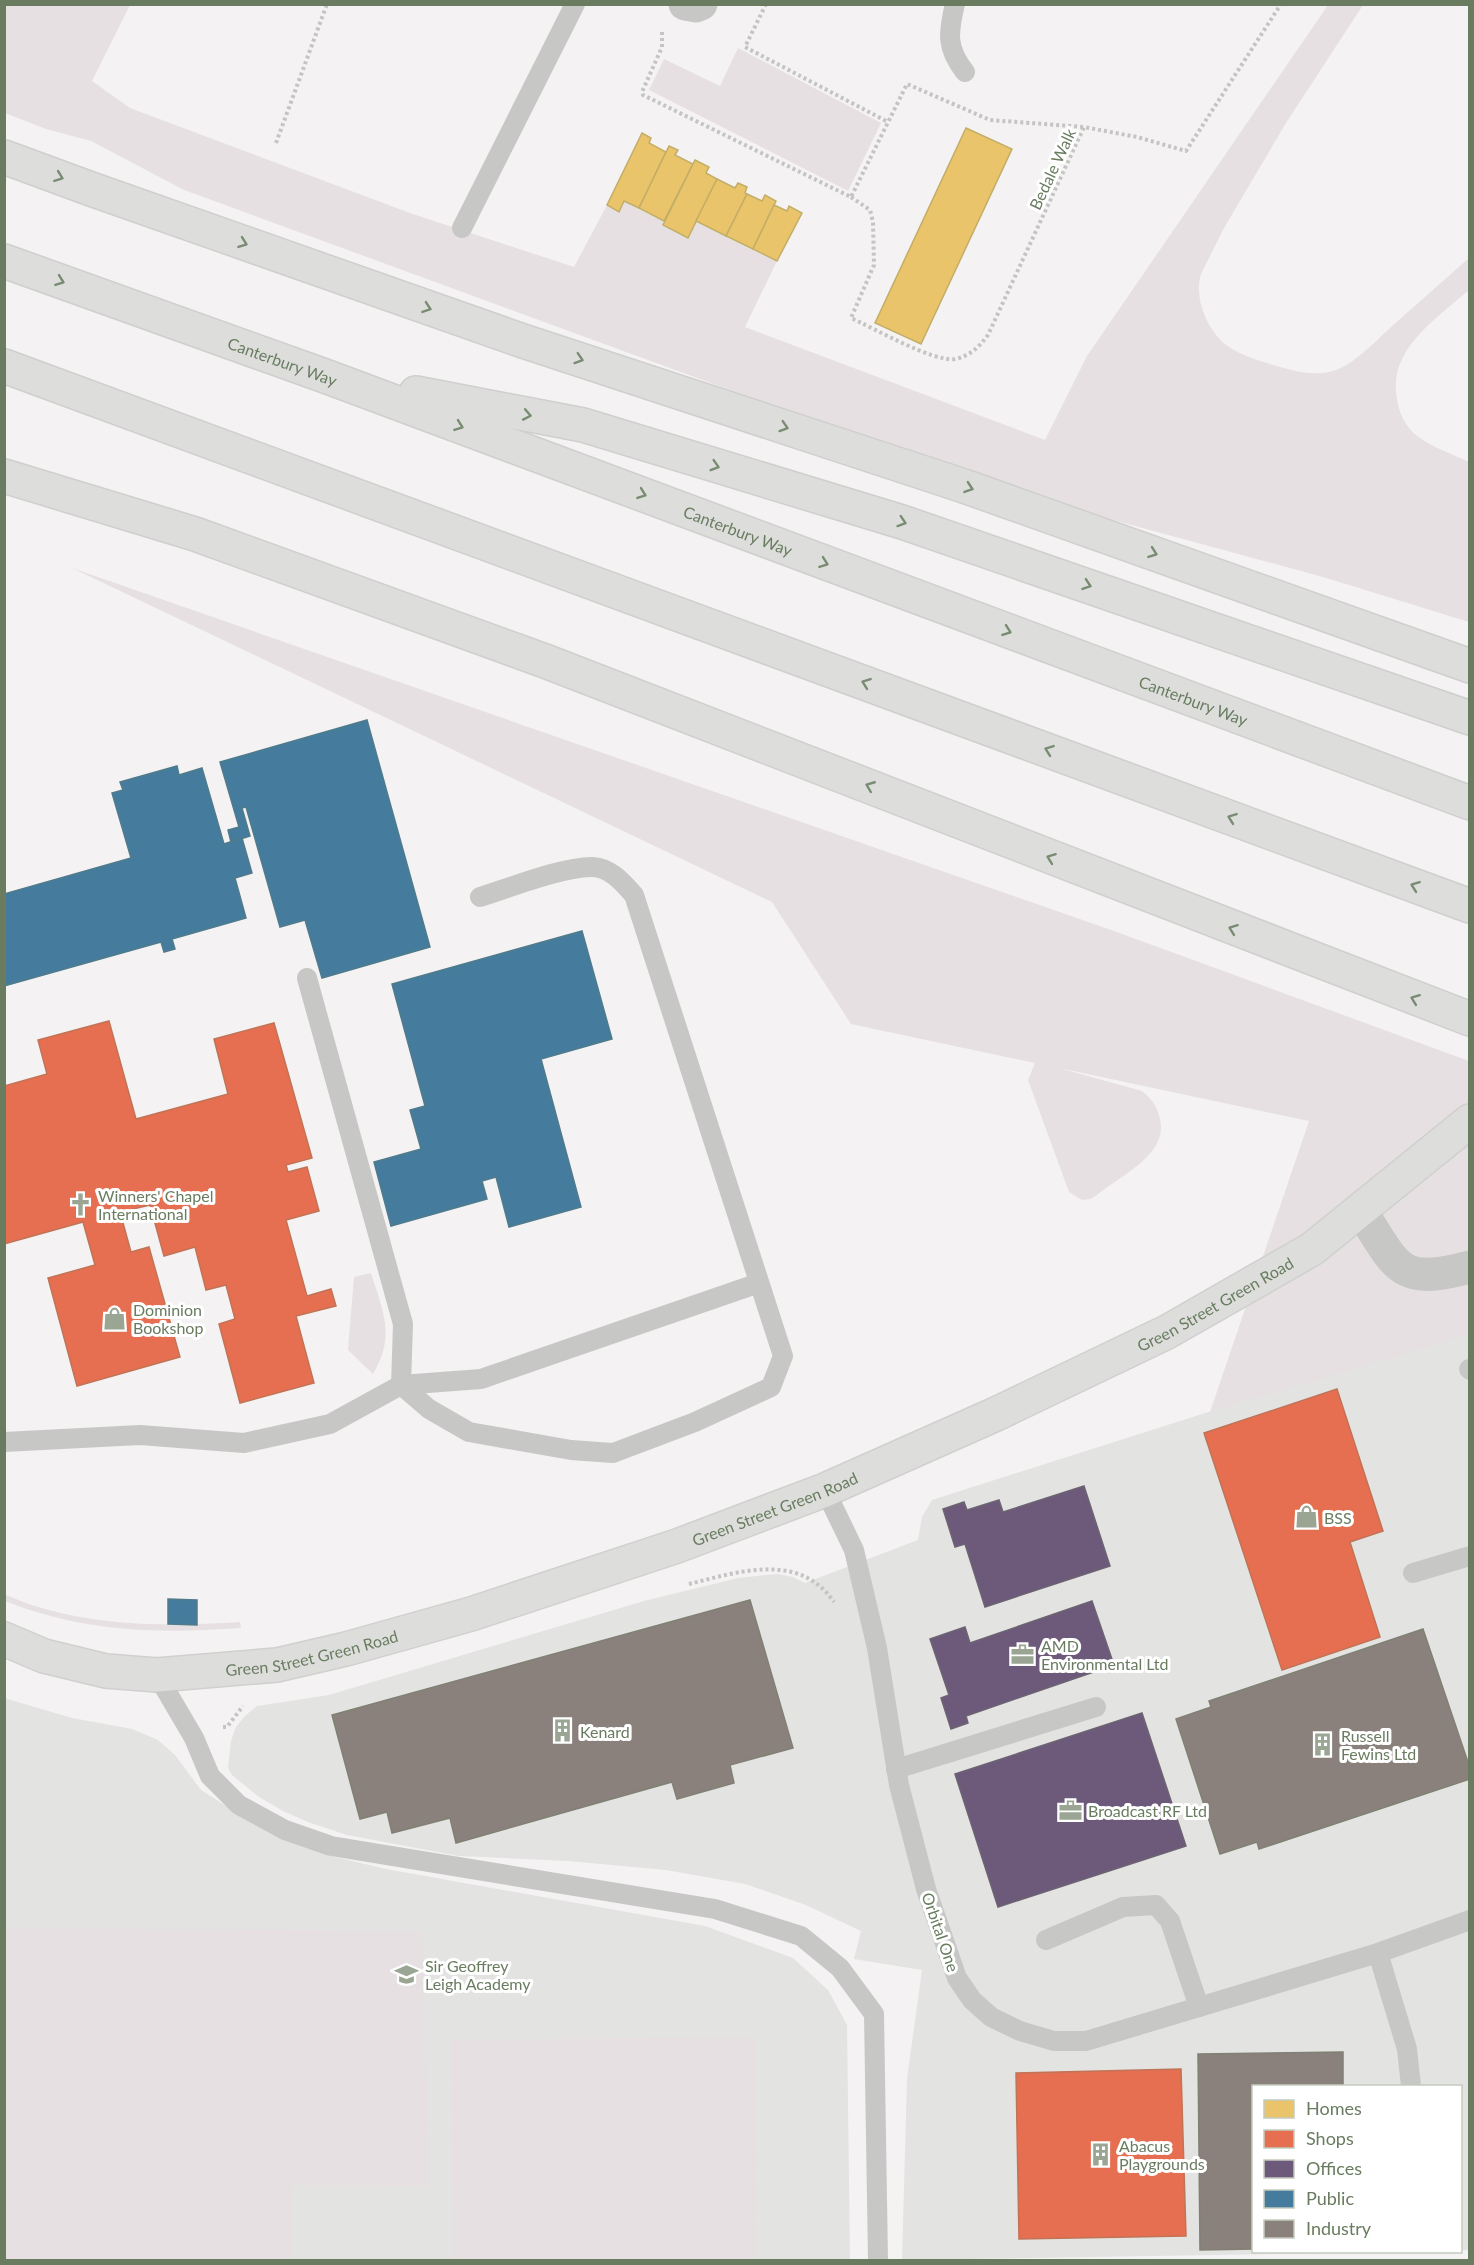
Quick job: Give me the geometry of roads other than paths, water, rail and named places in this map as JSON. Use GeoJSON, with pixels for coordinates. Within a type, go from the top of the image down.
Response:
{"type":"FeatureCollection","features":[{"type":"Feature","properties":{"kind":"main road"},"geometry":{"type":"LineString","coordinates":[[4,157],[156,213],[523,341],[964,486],[1470,666]]}},
{"type":"Feature","properties":{"kind":"main road","name":"Canterbury Way"},"geometry":{"type":"LineString","coordinates":[[4,261],[326,376],[1470,803]]}},
{"type":"Feature","properties":{"kind":"main road"},"geometry":{"type":"LineString","coordinates":[[4,366],[1470,906]]}},
{"type":"Feature","properties":{"kind":"main road"},"geometry":{"type":"LineString","coordinates":[[326,376],[583,425],[902,522],[1470,718]]}},
{"type":"Feature","properties":{"kind":"main road"},"geometry":{"type":"LineString","coordinates":[[4,476],[195,534],[545,661],[1470,1019]]}},
{"type":"Feature","properties":{"kind":"main road","name":"Green Street Green Road"},"geometry":{"type":"LineString","coordinates":[[4,1639],[44,1656],[106,1671],[157,1675],[277,1665],[369,1643],[471,1614],[677,1546],[825,1490],[996,1414],[1167,1332],[1312,1249],[1470,1121]]}},
{"type":"Feature","properties":{"kind":"street"},"geometry":{"type":"LineString","coordinates":[[685,4],[696,6],[701,4]]}},
{"type":"Feature","properties":{"kind":"street"},"geometry":{"type":"LineString","coordinates":[[1361,1210],[1396,1264],[1413,1274],[1432,1276],[1470,1267]]}},
{"type":"Feature","properties":{"kind":"lane"},"geometry":{"type":"LineString","coordinates":[[462,228],[575,4]]}},
{"type":"Feature","properties":{"kind":"lane"},"geometry":{"type":"LineString","coordinates":[[955,4],[950,26],[951,46],[956,60],[965,72]]}},
{"type":"Feature","properties":{"kind":"lane"},"geometry":{"type":"LineString","coordinates":[[400,1385],[429,1409],[469,1432],[571,1450],[613,1453],[695,1422],[771,1387],[783,1356],[634,895],[617,876],[594,867],[567,871],[480,897]]}},
{"type":"Feature","properties":{"kind":"lane"},"geometry":{"type":"LineString","coordinates":[[307,978],[403,1324],[400,1385]]}},
{"type":"Feature","properties":{"kind":"lane"},"geometry":{"type":"LineString","coordinates":[[4,1442],[140,1435],[244,1443],[330,1424],[400,1385],[481,1379],[759,1283]]}},
{"type":"Feature","properties":{"kind":"lane","name":"Orbital One"},"geometry":{"type":"LineString","coordinates":[[825,1490],[854,1550],[877,1648],[898,1785],[926,1889],[957,1978],[972,2000],[991,2017],[1020,2031],[1054,2041],[1086,2041],[1378,1953],[1470,1920]]}},
{"type":"Feature","properties":{"kind":"lane"},"geometry":{"type":"LineString","coordinates":[[1413,1573],[1470,1556]]}},
{"type":"Feature","properties":{"kind":"lane"},"geometry":{"type":"LineString","coordinates":[[157,1675],[194,1738],[210,1776],[239,1805],[285,1830],[331,1846],[715,1909],[801,1936],[840,1968],[874,2014],[878,2260]]}},
{"type":"Feature","properties":{"kind":"lane"},"geometry":{"type":"LineString","coordinates":[[896,1769],[1096,1707]]}},
{"type":"Feature","properties":{"kind":"lane"},"geometry":{"type":"LineString","coordinates":[[1046,1940],[1123,1907],[1156,1905],[1170,1921],[1199,2007]]}},
{"type":"Feature","properties":{"kind":"lane"},"geometry":{"type":"LineString","coordinates":[[1378,1953],[1407,2049],[1411,2085]]}},
{"type":"Feature","properties":{"kind":"place","name":"Winners' Chapel International"},"geometry":{"type":"Point","coordinates":[80,1204]}},
{"type":"Feature","properties":{"kind":"place","name":"Dominion Bookshop"},"geometry":{"type":"Point","coordinates":[115,1318]}},
{"type":"Feature","properties":{"kind":"place","name":"BSS"},"geometry":{"type":"Point","coordinates":[1306,1517]}},
{"type":"Feature","properties":{"kind":"place","name":"AMD Environmental Ltd"},"geometry":{"type":"Point","coordinates":[1023,1654]}},
{"type":"Feature","properties":{"kind":"place","name":"Kenard"},"geometry":{"type":"Point","coordinates":[562,1731]}},
{"type":"Feature","properties":{"kind":"place","name":"Russell Fewins Ltd"},"geometry":{"type":"Point","coordinates":[1323,1744]}},
{"type":"Feature","properties":{"kind":"place","name":"Broadcast RF Ltd"},"geometry":{"type":"Point","coordinates":[1070,1810]}},
{"type":"Feature","properties":{"kind":"place","name":"Sir Geoffrey Leigh Academy"},"geometry":{"type":"Point","coordinates":[407,1974]}},
{"type":"Feature","properties":{"kind":"place","name":"Abacus Playgrounds"},"geometry":{"type":"Point","coordinates":[1101,2154]}}]}
